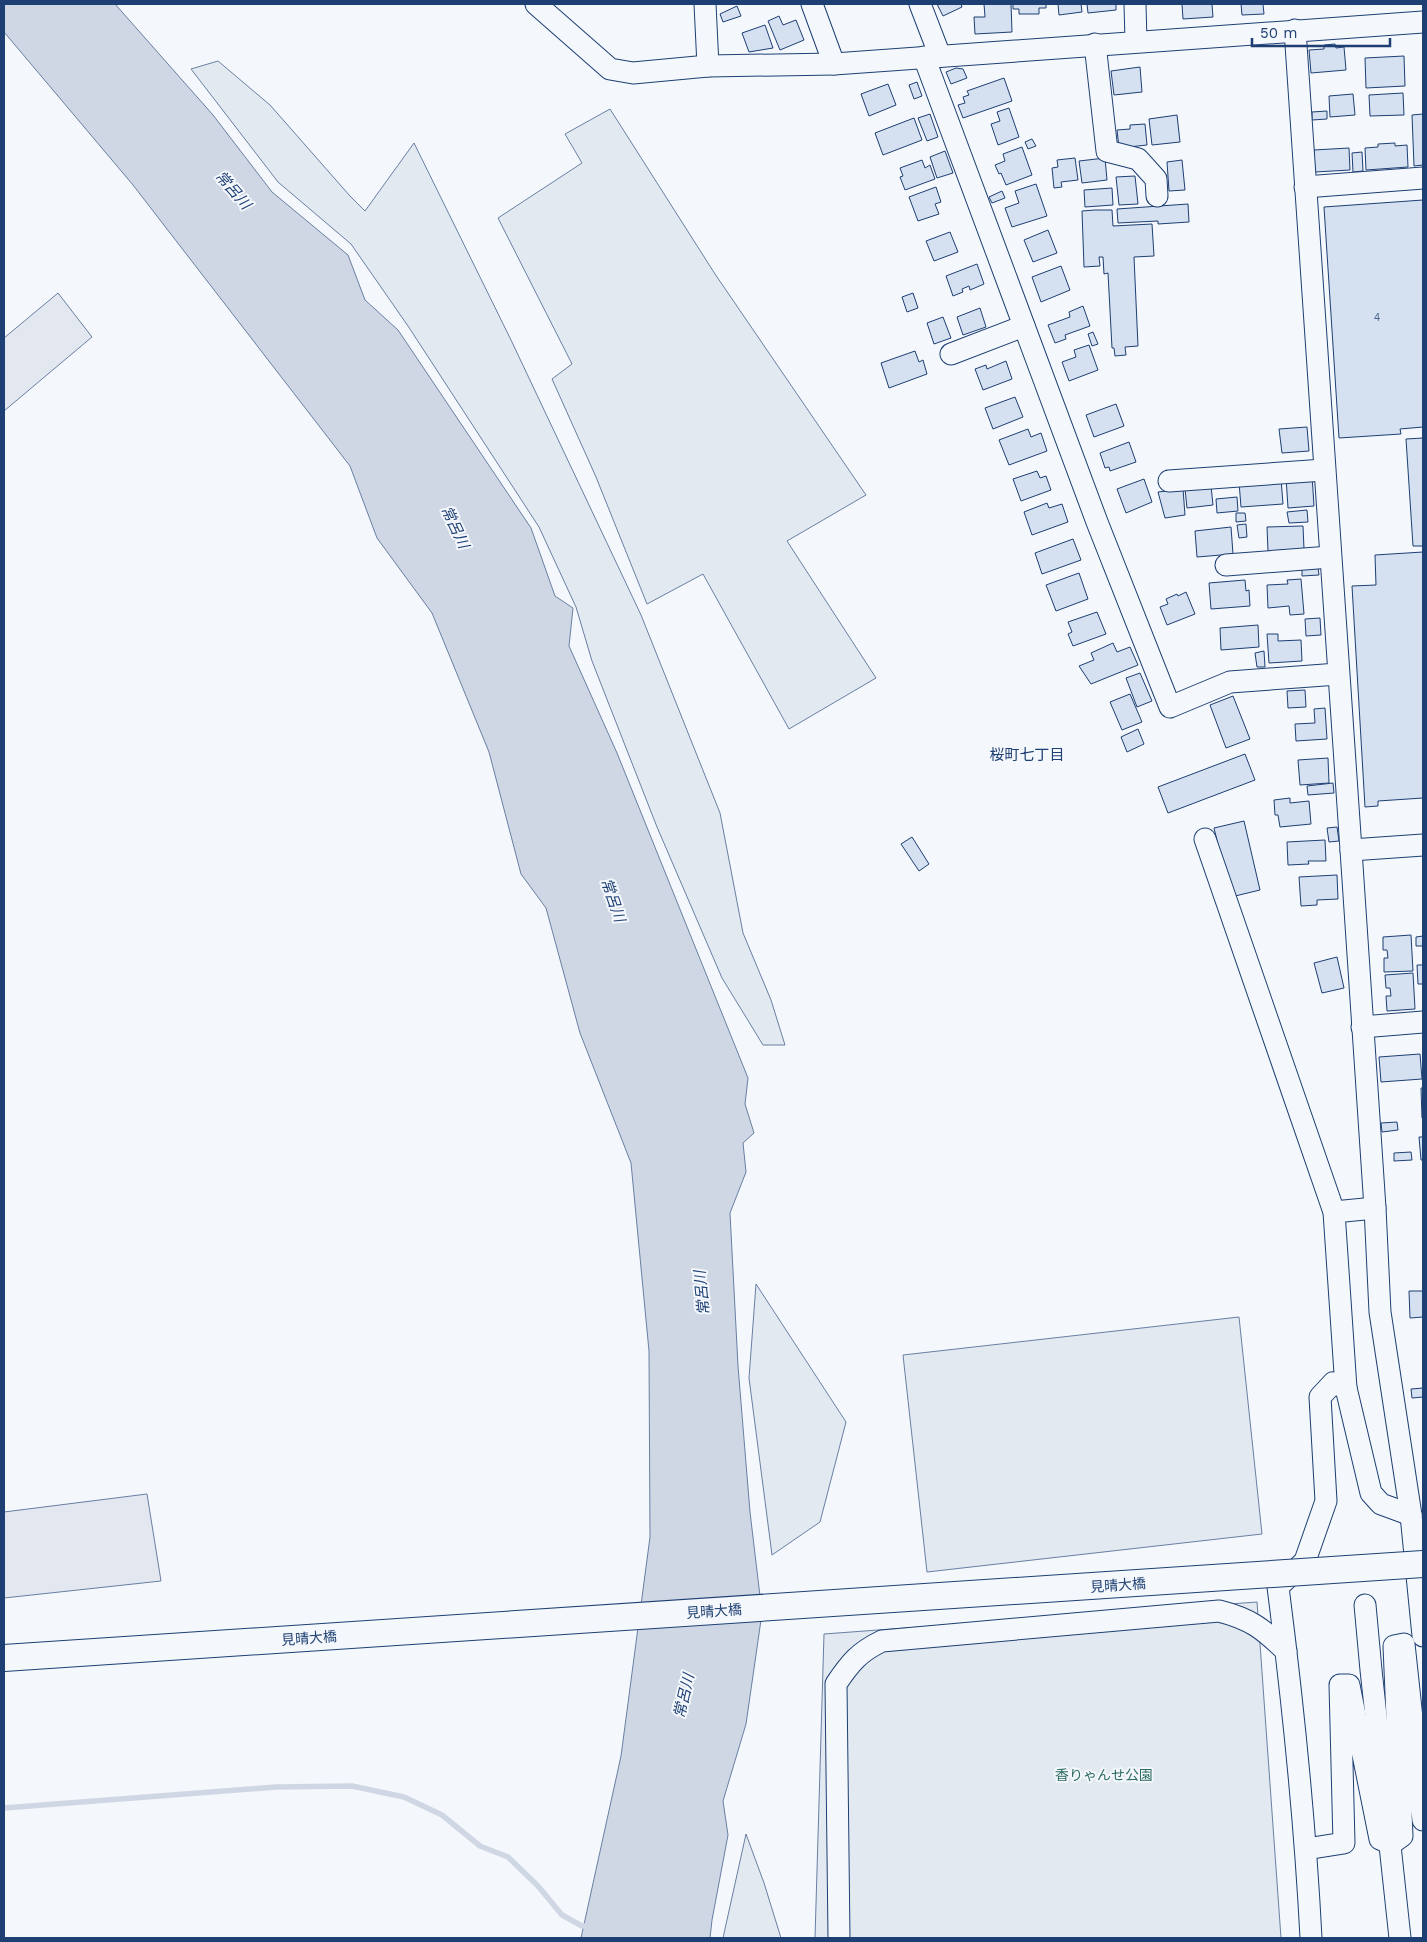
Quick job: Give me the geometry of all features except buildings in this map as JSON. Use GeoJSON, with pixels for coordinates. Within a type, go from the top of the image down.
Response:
{"type":"FeatureCollection","features":[{"type":"Feature","properties":{"kind":"main road","name":"見晴大橋"},"geometry":{"type":"LineString","coordinates":[[4,1658],[1423,1564]]}},
{"type":"Feature","properties":{"kind":"street"},"geometry":{"type":"LineString","coordinates":[[536,4],[610,69],[633,73],[708,66],[834,64],[1423,22]]}},
{"type":"Feature","properties":{"kind":"street"},"geometry":{"type":"LineString","coordinates":[[705,4],[708,66]]}},
{"type":"Feature","properties":{"kind":"street"},"geometry":{"type":"LineString","coordinates":[[812,4],[834,64]]}},
{"type":"Feature","properties":{"kind":"street"},"geometry":{"type":"LineString","coordinates":[[920,4],[932,56],[1024,326],[1097,522],[1170,707],[1230,682],[1338,674]]}},
{"type":"Feature","properties":{"kind":"street"},"geometry":{"type":"LineString","coordinates":[[1135,4],[1136,41]]}},
{"type":"Feature","properties":{"kind":"street"},"geometry":{"type":"LineString","coordinates":[[1295,30],[1351,850],[1380,1312],[1415,1527],[1423,1636]]}},
{"type":"Feature","properties":{"kind":"street"},"geometry":{"type":"LineString","coordinates":[[1095,44],[1107,151],[1138,159],[1156,179],[1157,196]]}},
{"type":"Feature","properties":{"kind":"street"},"geometry":{"type":"LineString","coordinates":[[1305,187],[1423,178]]}},
{"type":"Feature","properties":{"kind":"street"},"geometry":{"type":"LineString","coordinates":[[951,354],[1024,326]]}},
{"type":"Feature","properties":{"kind":"street"},"geometry":{"type":"LineString","coordinates":[[1170,481],[1324,470]]}},
{"type":"Feature","properties":{"kind":"street"},"geometry":{"type":"LineString","coordinates":[[1226,565],[1330,557]]}},
{"type":"Feature","properties":{"kind":"street"},"geometry":{"type":"LineString","coordinates":[[1205,839],[1334,1212],[1346,1388],[1371,1493],[1381,1504],[1415,1527]]}},
{"type":"Feature","properties":{"kind":"street"},"geometry":{"type":"LineString","coordinates":[[1351,850],[1423,845]]}},
{"type":"Feature","properties":{"kind":"street"},"geometry":{"type":"LineString","coordinates":[[1362,1027],[1423,1022]]}},
{"type":"Feature","properties":{"kind":"street"},"geometry":{"type":"LineString","coordinates":[[1334,1212],[1374,1208]]}},
{"type":"Feature","properties":{"kind":"street"},"geometry":{"type":"LineString","coordinates":[[1311,1938],[1306,1849],[1278,1587],[1305,1561],[1326,1501],[1320,1396],[1333,1383],[1346,1388]]}},
{"type":"Feature","properties":{"kind":"street"},"geometry":{"type":"LineString","coordinates":[[1365,1605],[1400,1938]]}},
{"type":"Feature","properties":{"kind":"street"},"geometry":{"type":"LineString","coordinates":[[839,1938],[836,1684],[849,1664],[866,1649],[882,1641],[1219,1611],[1241,1616],[1265,1630],[1286,1651]]}},
{"type":"Feature","properties":{"kind":"street"},"geometry":{"type":"LineString","coordinates":[[1391,1844],[1402,1836],[1394,1646],[1404,1644],[1423,1820]]}},
{"type":"Feature","properties":{"kind":"street"},"geometry":{"type":"LineString","coordinates":[[1306,1849],[1344,1843],[1340,1685],[1349,1685],[1380,1839],[1391,1844]]}},
{"type":"Feature","properties":{"kind":"green space"},"geometry":{"type":"Polygon","coordinates":[[[218,61],[270,105],[365,211],[414,143],[511,340],[641,615],[720,813],[743,933],[771,1000],[785,1045],[763,1045],[722,978],[657,827],[592,661],[576,607],[539,527],[408,326],[351,244],[278,182],[191,69],[218,61]]]}},
{"type":"Feature","properties":{"kind":"green space"},"geometry":{"type":"Polygon","coordinates":[[[610,109],[715,274],[866,495],[787,541],[876,678],[789,729],[703,574],[647,604],[596,477],[552,379],[572,364],[498,218],[582,163],[565,134],[610,109]]]}},
{"type":"Feature","properties":{"kind":"green space"},"geometry":{"type":"Polygon","coordinates":[[[756,1284],[846,1422],[820,1522],[772,1555],[749,1378],[756,1284]]]}},
{"type":"Feature","properties":{"kind":"green space"},"geometry":{"type":"Polygon","coordinates":[[[1239,1317],[1262,1534],[927,1572],[903,1355],[1239,1317]]]}},
{"type":"Feature","properties":{"kind":"green space","name":"香りゃんせ公園"},"geometry":{"type":"Polygon","coordinates":[[[1257,1602],[1281,1938],[815,1938],[824,1634],[1257,1602]]]}},
{"type":"Feature","properties":{"kind":"green space"},"geometry":{"type":"Polygon","coordinates":[[[746,1834],[764,1883],[781,1938],[723,1938],[746,1834]]]}},
{"type":"Feature","properties":{"kind":"shaded area"},"geometry":{"type":"Polygon","coordinates":[[[58,293],[92,337],[4,411],[4,338],[58,293]]]}},
{"type":"Feature","properties":{"kind":"shaded area"},"geometry":{"type":"Polygon","coordinates":[[[147,1494],[161,1581],[4,1598],[4,1512],[147,1494]]]}},
{"type":"Feature","properties":{"kind":"water","name":"常呂川"},"geometry":{"type":"Polygon","coordinates":[[[4,4],[115,4],[213,115],[272,192],[348,255],[365,300],[398,330],[531,528],[555,596],[573,608],[569,646],[617,753],[748,1078],[745,1104],[754,1133],[743,1143],[746,1172],[730,1213],[738,1366],[750,1512],[762,1613],[746,1724],[723,1801],[728,1835],[710,1938],[581,1938],[621,1756],[650,1537],[649,1351],[631,1163],[580,1033],[546,908],[521,874],[489,752],[432,613],[377,538],[350,466],[133,185],[4,32],[4,4]]]}},
{"type":"Feature","properties":{"kind":"waterway"},"geometry":{"type":"LineString","coordinates":[[4,1808],[276,1787],[352,1786],[404,1797],[442,1815],[480,1846],[508,1857],[538,1886],[562,1915],[582,1926],[589,1926]]}},
{"type":"Feature","properties":{"kind":"district","name":"桜町七丁目"},"geometry":{"type":"Point","coordinates":[1027,755]}}]}
